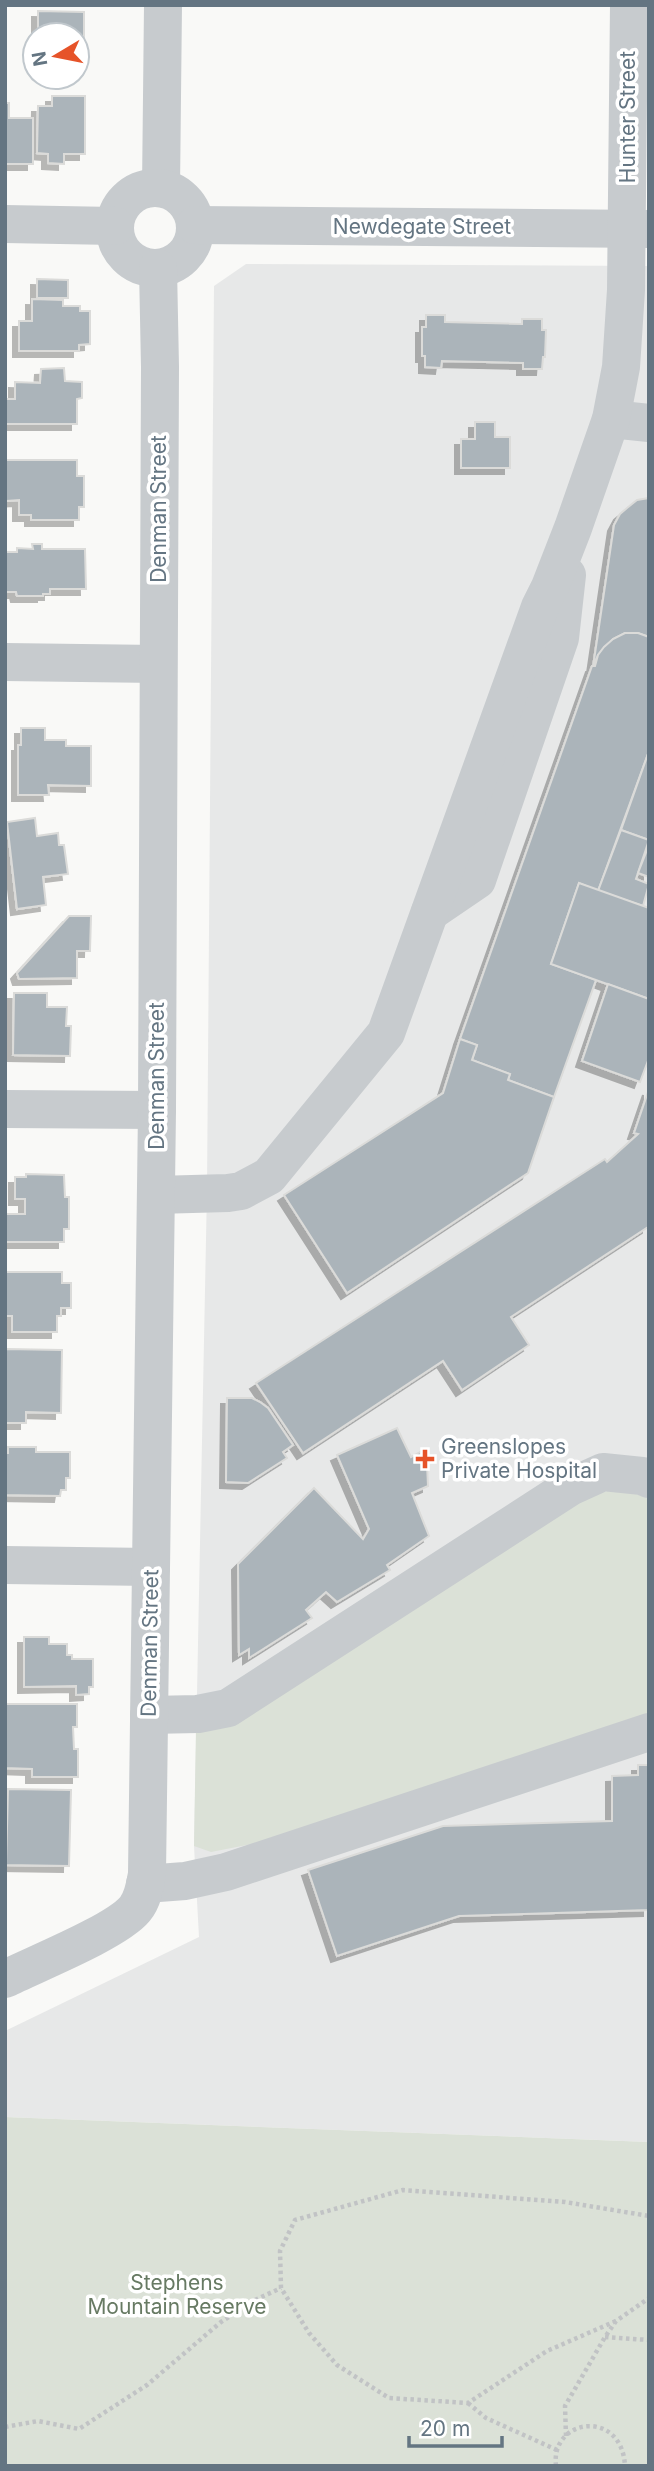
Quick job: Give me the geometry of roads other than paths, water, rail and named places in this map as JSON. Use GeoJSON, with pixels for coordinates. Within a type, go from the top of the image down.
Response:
{"type":"FeatureCollection","features":[{"type":"Feature","properties":{"kind":"street"},"geometry":{"type":"LineString","coordinates":[[161,188],[163,5]]}},
{"type":"Feature","properties":{"kind":"street","name":"Hunter Street"},"geometry":{"type":"LineString","coordinates":[[156,1195],[241,1191],[269,1176],[386,1033],[429,912],[477,880],[559,638],[573,528],[611,419],[621,367],[626,290],[638,229],[629,5]]}},
{"type":"Feature","properties":{"kind":"street"},"geometry":{"type":"LineString","coordinates":[[148,188],[161,188],[174,192],[185,200],[192,212],[194,237],[181,259],[158,268],[145,267],[123,252],[115,226],[118,213],[135,193],[148,188]]}},
{"type":"Feature","properties":{"kind":"street"},"geometry":{"type":"LineString","coordinates":[[5,224],[115,226]]}},
{"type":"Feature","properties":{"kind":"street","name":"Newdegate Street"},"geometry":{"type":"LineString","coordinates":[[195,225],[638,229]]}},
{"type":"Feature","properties":{"kind":"street","name":"Denman Street"},"geometry":{"type":"LineString","coordinates":[[145,1884],[157,1110],[160,380],[158,268]]}},
{"type":"Feature","properties":{"kind":"street"},"geometry":{"type":"LineString","coordinates":[[611,419],[649,424]]}},
{"type":"Feature","properties":{"kind":"street"},"geometry":{"type":"LineString","coordinates":[[5,662],[158,664]]}},
{"type":"Feature","properties":{"kind":"street"},"geometry":{"type":"LineString","coordinates":[[5,1109],[157,1110]]}},
{"type":"Feature","properties":{"kind":"street"},"geometry":{"type":"LineString","coordinates":[[149,1715],[198,1714],[228,1708],[570,1486],[603,1472],[649,1479]]}},
{"type":"Feature","properties":{"kind":"street"},"geometry":{"type":"LineString","coordinates":[[5,1566],[151,1567]]}},
{"type":"Feature","properties":{"kind":"street"},"geometry":{"type":"LineString","coordinates":[[5,1979],[129,1916],[136,1907],[145,1884],[185,1881],[226,1872],[649,1732]]}},
{"type":"Feature","properties":{"kind":"place","name":"Greenslopes Private Hospital"},"geometry":{"type":"Point","coordinates":[425,1459]}},
{"type":"Feature","properties":{"kind":"park label","name":"Stephens Mountain Reserve"},"geometry":{"type":"Point","coordinates":[177,2295]}}]}
